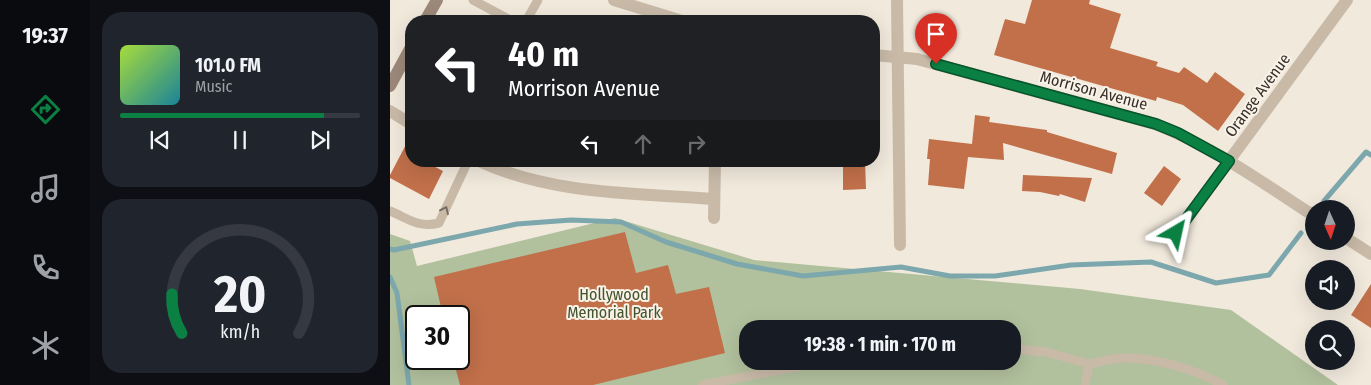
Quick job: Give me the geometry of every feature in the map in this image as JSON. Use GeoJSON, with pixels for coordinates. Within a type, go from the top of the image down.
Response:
{"type":"FeatureCollection","features":[{"type":"Feature","properties":{"kind":"main road"},"geometry":{"type":"LineString","coordinates":[[428,15],[437,0]]}},
{"type":"Feature","properties":{"kind":"main road"},"geometry":{"type":"LineString","coordinates":[[390,86],[405,58]]}},
{"type":"Feature","properties":{"kind":"street"},"geometry":{"type":"LineString","coordinates":[[614,0],[663,15]]}},
{"type":"Feature","properties":{"kind":"street"},"geometry":{"type":"LineString","coordinates":[[897,0],[900,245]]}},
{"type":"Feature","properties":{"kind":"street","name":"Orange Avenue"},"geometry":{"type":"LineString","coordinates":[[1176,233],[1347,0]]}},
{"type":"Feature","properties":{"kind":"street","name":"Morrison Avenue"},"geometry":{"type":"LineString","coordinates":[[880,56],[917,59],[1156,124],[1178,133],[1229,161],[1305,210]]}},
{"type":"Feature","properties":{"kind":"street"},"geometry":{"type":"LineString","coordinates":[[390,111],[405,120]]}},
{"type":"Feature","properties":{"kind":"street"},"geometry":{"type":"LineString","coordinates":[[492,167],[553,185],[592,190],[714,199]]}},
{"type":"Feature","properties":{"kind":"street"},"geometry":{"type":"LineString","coordinates":[[714,218],[715,167]]}},
{"type":"Feature","properties":{"kind":"street"},"geometry":{"type":"LineString","coordinates":[[1355,244],[1371,254]]}},
{"type":"Feature","properties":{"kind":"lane"},"geometry":{"type":"LineString","coordinates":[[474,0],[501,15]]}},
{"type":"Feature","properties":{"kind":"lane"},"geometry":{"type":"LineString","coordinates":[[529,15],[538,0]]}},
{"type":"Feature","properties":{"kind":"lane"},"geometry":{"type":"LineString","coordinates":[[390,211],[420,225],[427,226],[439,223],[465,167]]}},
{"type":"Feature","properties":{"kind":"lane"},"geometry":{"type":"LineString","coordinates":[[1021,350],[1046,352],[1089,364],[1123,358],[1145,360],[1167,364],[1204,375],[1223,385]]}},
{"type":"Feature","properties":{"kind":"lane"},"geometry":{"type":"LineString","coordinates":[[1085,385],[1089,364]]}},
{"type":"Feature","properties":{"kind":"lane"},"geometry":{"type":"LineString","coordinates":[[702,385],[780,370]]}},
{"type":"Feature","properties":{"kind":"green space","name":"Hollywood Memorial Park"},"geometry":{"type":"Polygon","coordinates":[[[615,218],[754,260],[1080,289],[1231,310],[1305,362],[1305,370],[1317,370],[1338,385],[390,385],[390,234],[410,241],[417,266],[615,218]]]}},
{"type":"Feature","properties":{"kind":"building"},"geometry":{"type":"Polygon","coordinates":[[[1032,0],[1090,0],[1089,4],[1121,14],[1110,48],[1158,62],[1156,66],[1179,73],[1184,67],[1207,83],[1215,72],[1245,94],[1218,131],[1183,105],[1157,97],[1156,101],[994,55],[1005,19],[1025,24],[1032,0]]]}},
{"type":"Feature","properties":{"kind":"building"},"geometry":{"type":"Polygon","coordinates":[[[975,115],[990,117],[989,122],[1047,130],[1047,132],[1117,153],[1112,174],[1003,143],[1004,160],[968,157],[964,189],[928,185],[930,159],[927,159],[929,139],[972,144],[975,115]]]}},
{"type":"Feature","properties":{"kind":"building"},"geometry":{"type":"Polygon","coordinates":[[[405,146],[405,167],[435,167],[443,171],[429,199],[390,178],[405,146]]]}},
{"type":"Feature","properties":{"kind":"building"},"geometry":{"type":"Polygon","coordinates":[[[1164,166],[1181,179],[1162,206],[1144,193],[1164,166]]]}},
{"type":"Feature","properties":{"kind":"building"},"geometry":{"type":"Polygon","coordinates":[[[843,167],[865,167],[866,189],[843,190],[843,167]]]}},
{"type":"Feature","properties":{"kind":"building"},"geometry":{"type":"Polygon","coordinates":[[[1023,175],[1092,178],[1085,202],[1060,194],[1059,196],[1022,191],[1023,175]]]}},
{"type":"Feature","properties":{"kind":"building"},"geometry":{"type":"Polygon","coordinates":[[[625,232],[636,273],[668,265],[676,294],[709,287],[725,353],[593,385],[460,385],[456,370],[470,370],[470,305],[440,305],[434,277],[625,232]]]}},
{"type":"Feature","properties":{"kind":"building"},"geometry":{"type":"Polygon","coordinates":[[[1371,284],[1371,328],[1351,315],[1371,284]]]}},
{"type":"Feature","properties":{"kind":"waterway"},"geometry":{"type":"LineString","coordinates":[[1325,200],[1366,152],[1371,155]]}},
{"type":"Feature","properties":{"kind":"waterway"},"geometry":{"type":"LineString","coordinates":[[390,249],[394,250],[517,224],[571,220],[621,222],[666,242],[737,264],[803,276],[901,267],[950,276],[995,276],[1071,265],[1151,262],[1216,283],[1269,275],[1301,233]]}},
{"type":"Feature","properties":{"kind":"waterway"},"geometry":{"type":"LineString","coordinates":[[390,277],[397,293],[409,385]]}},
{"type":"Feature","properties":{"kind":"route"},"geometry":{"type":"LineString","coordinates":[[936,64],[1156,124],[1178,133],[1229,161],[1176,233]]}}]}
